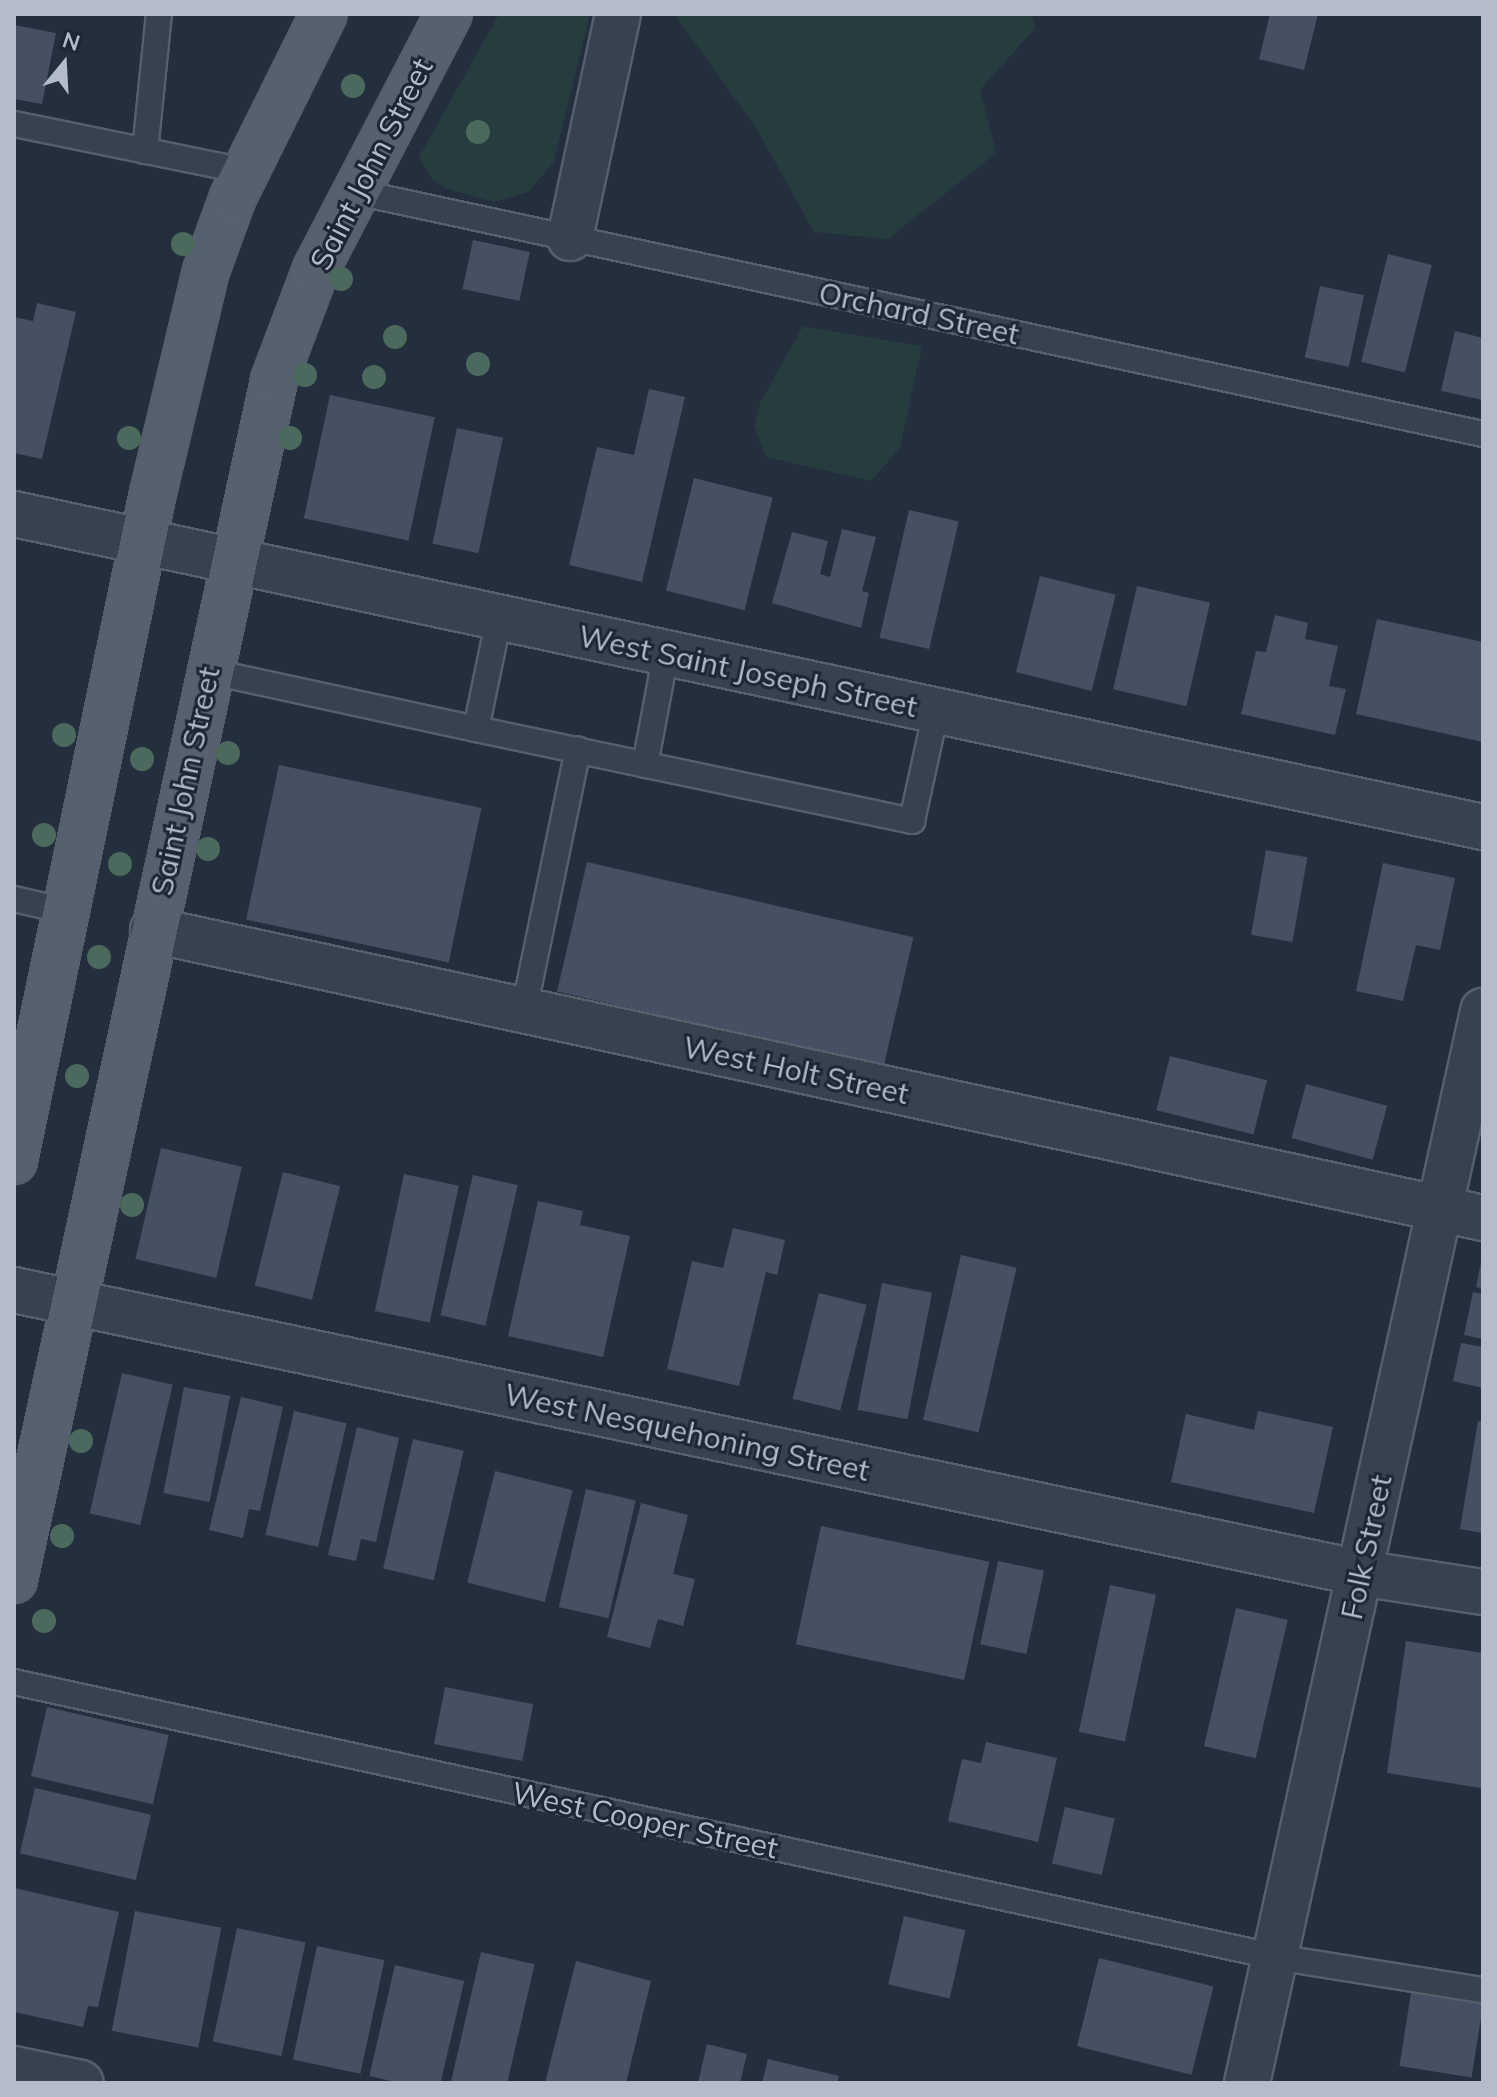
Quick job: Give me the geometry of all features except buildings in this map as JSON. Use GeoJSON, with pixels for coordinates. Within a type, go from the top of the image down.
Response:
{"type":"FeatureCollection","features":[{"type":"Feature","properties":{"kind":"main road"},"geometry":{"type":"LineString","coordinates":[[14,1161],[143,541],[206,271],[245,171],[324,14]]}},
{"type":"Feature","properties":{"kind":"main road","name":"Saint John Street"},"geometry":{"type":"LineString","coordinates":[[14,1580],[208,671],[277,370],[316,269],[449,14]]}},
{"type":"Feature","properties":{"kind":"street"},"geometry":{"type":"LineString","coordinates":[[570,238],[618,14]]}},
{"type":"Feature","properties":{"kind":"street","name":"West Saint Joseph Street"},"geometry":{"type":"LineString","coordinates":[[14,514],[1483,827]]}},
{"type":"Feature","properties":{"kind":"street","name":"West Holt Street"},"geometry":{"type":"LineString","coordinates":[[153,930],[1483,1218]]}},
{"type":"Feature","properties":{"kind":"street","name":"Folk Street"},"geometry":{"type":"LineString","coordinates":[[1247,2083],[1483,1011]]}},
{"type":"Feature","properties":{"kind":"street","name":"West Nesquehoning Street"},"geometry":{"type":"LineString","coordinates":[[14,1290],[1360,1573],[1483,1592]]}},
{"type":"Feature","properties":{"kind":"street"},"geometry":{"type":"LineString","coordinates":[[14,2069],[81,2083]]}},
{"type":"Feature","properties":{"kind":"lane"},"geometry":{"type":"LineString","coordinates":[[145,151],[159,14]]}},
{"type":"Feature","properties":{"kind":"lane"},"geometry":{"type":"LineString","coordinates":[[14,124],[245,171]]}},
{"type":"Feature","properties":{"kind":"lane","name":"Orchard Street"},"geometry":{"type":"LineString","coordinates":[[356,192],[1483,434]]}},
{"type":"Feature","properties":{"kind":"lane"},"geometry":{"type":"LineString","coordinates":[[476,729],[499,618]]}},
{"type":"Feature","properties":{"kind":"lane"},"geometry":{"type":"LineString","coordinates":[[645,765],[666,653]]}},
{"type":"Feature","properties":{"kind":"lane"},"geometry":{"type":"LineString","coordinates":[[208,671],[912,821],[936,711]]}},
{"type":"Feature","properties":{"kind":"lane"},"geometry":{"type":"LineString","coordinates":[[524,1010],[578,750]]}},
{"type":"Feature","properties":{"kind":"lane"},"geometry":{"type":"LineString","coordinates":[[14,899],[66,911]]}},
{"type":"Feature","properties":{"kind":"lane","name":"West Cooper Street"},"geometry":{"type":"LineString","coordinates":[[14,1682],[1276,1957],[1483,1990]]}},
{"type":"Feature","properties":{"kind":"green space"},"geometry":{"type":"Polygon","coordinates":[[[499,14],[590,14],[554,162],[528,192],[494,202],[447,189],[432,179],[419,157],[499,14]]]}},
{"type":"Feature","properties":{"kind":"green space"},"geometry":{"type":"Polygon","coordinates":[[[674,14],[1031,14],[1035,28],[980,90],[996,153],[888,239],[814,232],[755,126],[674,14]]]}},
{"type":"Feature","properties":{"kind":"green space"},"geometry":{"type":"Polygon","coordinates":[[[803,326],[922,346],[900,448],[871,481],[766,457],[754,426],[760,403],[803,326]]]}}]}
